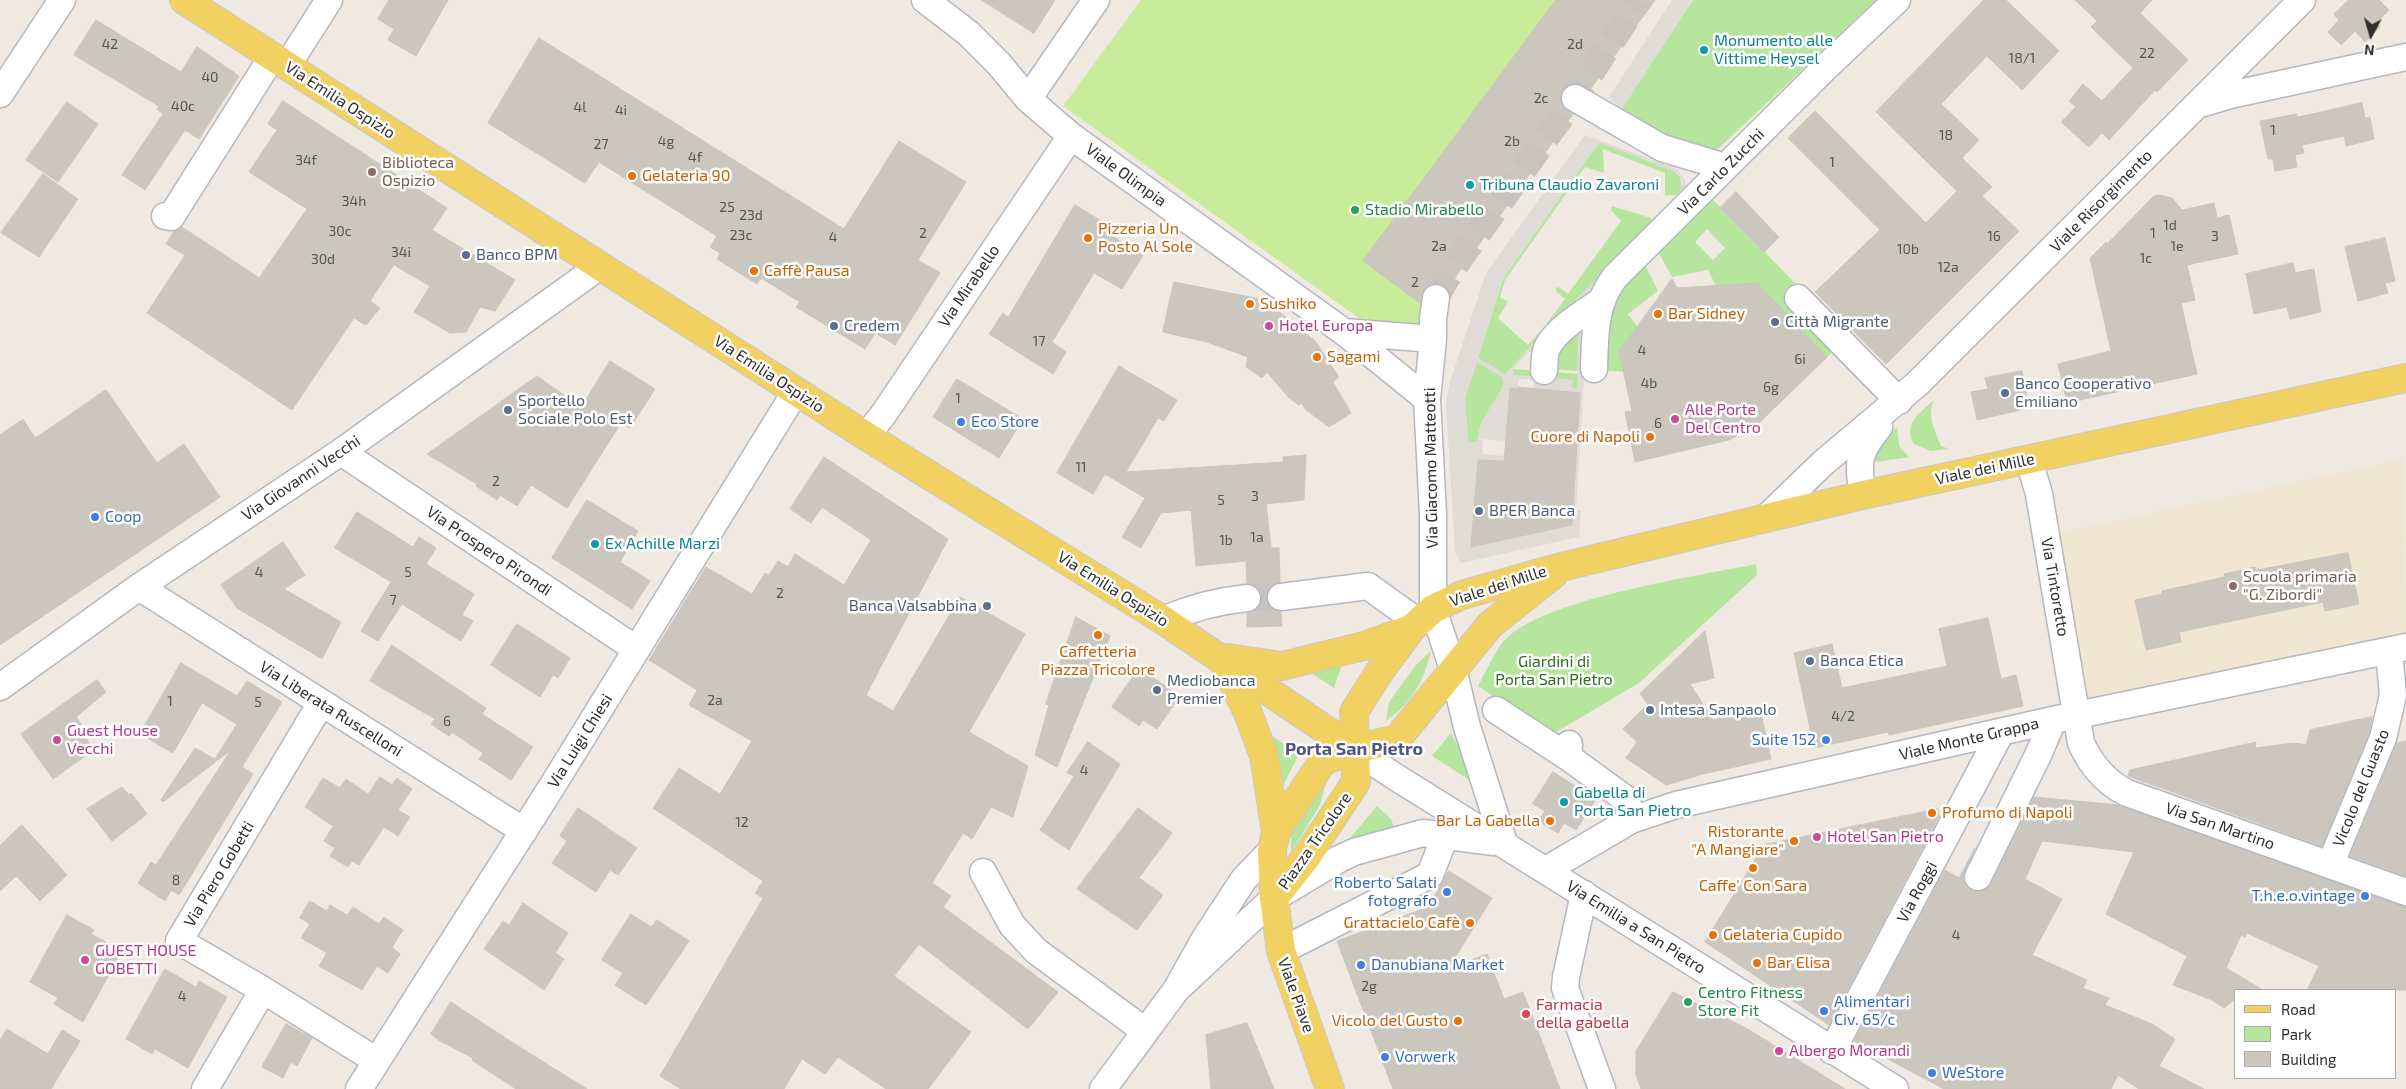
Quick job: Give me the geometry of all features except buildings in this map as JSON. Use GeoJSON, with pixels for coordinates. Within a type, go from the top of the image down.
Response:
{"type":"FeatureCollection","features":[{"type":"Feature","properties":{"kind":"main road","name":"Via Emilia Ospizio"},"geometry":{"type":"LineString","coordinates":[[184,0],[866,436],[1221,657],[1354,749]]}},
{"type":"Feature","properties":{"kind":"main road","name":"Viale dei Mille"},"geometry":{"type":"LineString","coordinates":[[1420,620],[1462,595],[1565,566],[1863,495],[2406,378]]}},
{"type":"Feature","properties":{"kind":"main road","name":"Viale dei Mille"},"geometry":{"type":"LineString","coordinates":[[1453,669],[1490,625],[1565,566]]}},
{"type":"Feature","properties":{"kind":"main road"},"geometry":{"type":"LineString","coordinates":[[1221,657],[1282,666],[1364,646],[1420,620]]}},
{"type":"Feature","properties":{"kind":"main road","name":"Piazza Tricolore"},"geometry":{"type":"LineString","coordinates":[[1274,898],[1307,856],[1356,782],[1354,712],[1380,671],[1420,620]]}},
{"type":"Feature","properties":{"kind":"main road","name":"Piazza Tricolore"},"geometry":{"type":"LineString","coordinates":[[1221,657],[1248,713],[1264,756],[1274,841],[1274,898]]}},
{"type":"Feature","properties":{"kind":"main road"},"geometry":{"type":"LineString","coordinates":[[1274,841],[1324,761],[1354,749],[1397,739],[1453,669]]}},
{"type":"Feature","properties":{"kind":"main road","name":"Viale Piave"},"geometry":{"type":"LineString","coordinates":[[1274,898],[1280,951],[1330,1089]]}},
{"type":"Feature","properties":{"kind":"street"},"geometry":{"type":"LineString","coordinates":[[0,94],[62,0]]}},
{"type":"Feature","properties":{"kind":"street"},"geometry":{"type":"LineString","coordinates":[[165,216],[171,217],[280,61],[329,0]]}},
{"type":"Feature","properties":{"kind":"street","name":"Viale Olimpia"},"geometry":{"type":"LineString","coordinates":[[925,0],[968,33],[999,64],[1028,99],[1071,136],[1344,332],[1427,399]]}},
{"type":"Feature","properties":{"kind":"street"},"geometry":{"type":"LineString","coordinates":[[1028,99],[1096,0]]}},
{"type":"Feature","properties":{"kind":"street","name":"Via Carlo Zucchi"},"geometry":{"type":"LineString","coordinates":[[1594,369],[1596,323],[1602,301],[1615,277],[1825,68],[1897,0]]}},
{"type":"Feature","properties":{"kind":"street","name":"Viale Risorgimento"},"geometry":{"type":"LineString","coordinates":[[1766,518],[1823,464],[1899,401],[2302,0]]}},
{"type":"Feature","properties":{"kind":"street"},"geometry":{"type":"LineString","coordinates":[[2196,104],[2406,57]]}},
{"type":"Feature","properties":{"kind":"street"},"geometry":{"type":"LineString","coordinates":[[1575,98],[1662,148],[1725,167]]}},
{"type":"Feature","properties":{"kind":"street","name":"Via Mirabello"},"geometry":{"type":"LineString","coordinates":[[866,436],[883,415],[1071,136]]}},
{"type":"Feature","properties":{"kind":"street","name":"Via Giovanni Vecchi"},"geometry":{"type":"LineString","coordinates":[[0,687],[139,587],[341,452],[600,266]]}},
{"type":"Feature","properties":{"kind":"street","name":"Via Giacomo Matteotti"},"geometry":{"type":"LineString","coordinates":[[1420,620],[1433,514],[1427,399],[1436,298]]}},
{"type":"Feature","properties":{"kind":"street"},"geometry":{"type":"LineString","coordinates":[[1798,298],[1899,401]]}},
{"type":"Feature","properties":{"kind":"street"},"geometry":{"type":"LineString","coordinates":[[1544,371],[1546,350],[1552,340],[1574,319],[1602,301]]}},
{"type":"Feature","properties":{"kind":"street"},"geometry":{"type":"LineString","coordinates":[[1344,332],[1433,339]]}},
{"type":"Feature","properties":{"kind":"street","name":"Via Luigi Chiesi"},"geometry":{"type":"LineString","coordinates":[[359,1089],[524,830],[796,391]]}},
{"type":"Feature","properties":{"kind":"street","name":"Viale Risorgimento"},"geometry":{"type":"LineString","coordinates":[[1863,495],[1859,466],[1864,445],[1899,401]]}},
{"type":"Feature","properties":{"kind":"street","name":"Via Prospero Pirondi"},"geometry":{"type":"LineString","coordinates":[[341,452],[636,649]]}},
{"type":"Feature","properties":{"kind":"street","name":"Via Tintoretto"},"geometry":{"type":"LineString","coordinates":[[2029,460],[2039,494],[2064,718]]}},
{"type":"Feature","properties":{"kind":"street"},"geometry":{"type":"LineString","coordinates":[[1281,597],[1368,586],[1420,620],[1453,669],[1467,727],[1504,843]]}},
{"type":"Feature","properties":{"kind":"street","name":"Via Liberata Ruscelloni"},"geometry":{"type":"LineString","coordinates":[[139,587],[524,830]]}},
{"type":"Feature","properties":{"kind":"street"},"geometry":{"type":"LineString","coordinates":[[1163,620],[1192,608],[1219,601],[1247,598]]}},
{"type":"Feature","properties":{"kind":"street","name":"Viale Monte Grappa"},"geometry":{"type":"LineString","coordinates":[[1546,870],[1631,820],[1676,805],[2064,718],[2397,649]]}},
{"type":"Feature","properties":{"kind":"street","name":"Vicolo del Guasto"},"geometry":{"type":"LineString","coordinates":[[2330,865],[2383,738],[2393,694],[2397,649]]}},
{"type":"Feature","properties":{"kind":"street","name":"Via Piero Gobetti"},"geometry":{"type":"LineString","coordinates":[[263,990],[179,941],[321,703]]}},
{"type":"Feature","properties":{"kind":"street"},"geometry":{"type":"LineString","coordinates":[[1496,710],[1568,750],[1626,800],[1631,820]]}},
{"type":"Feature","properties":{"kind":"street"},"geometry":{"type":"LineString","coordinates":[[1978,877],[2064,718]]}},
{"type":"Feature","properties":{"kind":"street","name":"Via San Martino"},"geometry":{"type":"LineString","coordinates":[[2064,718],[2099,772],[2115,787],[2406,892]]}},
{"type":"Feature","properties":{"kind":"street","name":"Via Roggi"},"geometry":{"type":"LineString","coordinates":[[1832,1051],[2001,732]]}},
{"type":"Feature","properties":{"kind":"street","name":"Via Emilia a San Pietro"},"geometry":{"type":"LineString","coordinates":[[1354,749],[1394,776],[1895,1089]]}},
{"type":"Feature","properties":{"kind":"street","name":"Via Emilia a San Pietro"},"geometry":{"type":"LineString","coordinates":[[1176,990],[1274,898],[1354,852],[1423,833],[1504,843]]}},
{"type":"Feature","properties":{"kind":"street"},"geometry":{"type":"LineString","coordinates":[[1280,951],[1430,875],[1442,844],[1441,835]]}},
{"type":"Feature","properties":{"kind":"street"},"geometry":{"type":"LineString","coordinates":[[1102,1089],[1176,990],[1204,940],[1244,879],[1274,841]]}},
{"type":"Feature","properties":{"kind":"street"},"geometry":{"type":"LineString","coordinates":[[983,872],[1012,925],[1036,951],[1146,1030]]}},
{"type":"Feature","properties":{"kind":"street"},"geometry":{"type":"LineString","coordinates":[[1584,894],[1565,988],[1602,1089]]}},
{"type":"Feature","properties":{"kind":"street"},"geometry":{"type":"LineString","coordinates":[[205,1089],[263,990],[377,1061]]}},
{"type":"Feature","properties":{"kind":"shaded area"},"geometry":{"type":"Polygon","coordinates":[[[1672,0],[1693,0],[1622,108],[1609,97],[1672,0]]]}},
{"type":"Feature","properties":{"kind":"shaded area"},"geometry":{"type":"Polygon","coordinates":[[[1585,135],[1677,169],[1685,180],[1686,188],[1669,210],[1513,369],[1513,375],[1573,380],[1572,388],[1577,388],[1578,324],[1588,318],[1576,510],[1581,510],[1579,537],[1461,563],[1455,553],[1446,404],[1449,385],[1486,273],[1585,135]],[[1599,143],[1503,279],[1478,358],[1505,374],[1682,192],[1682,181],[1676,172],[1599,143]],[[1477,362],[1465,397],[1468,442],[1477,442],[1481,423],[1503,387],[1503,378],[1477,362]],[[1519,379],[1518,389],[1510,388],[1505,441],[1483,439],[1482,454],[1504,456],[1503,461],[1478,460],[1472,547],[1572,525],[1580,393],[1534,389],[1534,380],[1519,379]]]}},
{"type":"Feature","properties":{"kind":"shaded area","name":"Scuola primaria \"G. Zibordi\""},"geometry":{"type":"Polygon","coordinates":[[[2404,459],[2406,637],[2086,705],[2049,535],[2404,459]]]}},
{"type":"Feature","properties":{"kind":"green space","name":"Stadio Mirabello"},"geometry":{"type":"Polygon","coordinates":[[[1141,0],[1655,0],[1420,328],[1360,319],[1063,106],[1141,0]]]}},
{"type":"Feature","properties":{"kind":"green space"},"geometry":{"type":"Polygon","coordinates":[[[1693,0],[1876,0],[1719,148],[1712,150],[1665,135],[1622,108],[1693,0]]]}},
{"type":"Feature","properties":{"kind":"green space"},"geometry":{"type":"Polygon","coordinates":[[[1599,142],[1671,169],[1680,176],[1682,189],[1676,195],[1665,195],[1665,173],[1603,149],[1604,173],[1585,167],[1505,280],[1500,297],[1508,302],[1498,318],[1528,345],[1544,327],[1546,329],[1505,375],[1478,358],[1503,279],[1599,142]]]}},
{"type":"Feature","properties":{"kind":"green space"},"geometry":{"type":"Polygon","coordinates":[[[1712,199],[1804,292],[1837,348],[1827,357],[1791,319],[1716,286],[1708,270],[1672,277],[1659,251],[1712,199]],[[1707,229],[1695,242],[1713,260],[1725,248],[1707,229]]]}},
{"type":"Feature","properties":{"kind":"green space"},"geometry":{"type":"Polygon","coordinates":[[[1612,206],[1651,218],[1652,224],[1550,326],[1547,323],[1565,299],[1556,291],[1556,288],[1558,287],[1568,294],[1621,221],[1611,210],[1612,206]]]}},
{"type":"Feature","properties":{"kind":"green space"},"geometry":{"type":"Polygon","coordinates":[[[1644,263],[1658,291],[1628,314],[1638,328],[1624,372],[1604,370],[1607,331],[1620,287],[1644,263]]]}},
{"type":"Feature","properties":{"kind":"green space"},"geometry":{"type":"Polygon","coordinates":[[[1578,324],[1578,371],[1552,369],[1553,355],[1578,324]]]}},
{"type":"Feature","properties":{"kind":"green space"},"geometry":{"type":"Polygon","coordinates":[[[1477,362],[1503,377],[1503,387],[1481,423],[1477,442],[1468,442],[1465,397],[1477,362]]]}},
{"type":"Feature","properties":{"kind":"green space"},"geometry":{"type":"Polygon","coordinates":[[[1513,369],[1578,374],[1577,389],[1572,388],[1572,380],[1513,375],[1513,369]]]}},
{"type":"Feature","properties":{"kind":"green space"},"geometry":{"type":"Polygon","coordinates":[[[1934,400],[1931,411],[1932,423],[1941,446],[1949,449],[1931,451],[1914,444],[1911,437],[1911,425],[1919,414],[1934,400]]]}},
{"type":"Feature","properties":{"kind":"green space"},"geometry":{"type":"Polygon","coordinates":[[[1897,427],[1899,446],[1909,457],[1877,462],[1874,455],[1880,444],[1897,427]]]}},
{"type":"Feature","properties":{"kind":"green space","name":"Giardini di Porta San Pietro"},"geometry":{"type":"Polygon","coordinates":[[[1756,564],[1757,575],[1639,683],[1556,732],[1532,723],[1478,686],[1502,643],[1521,627],[1548,614],[1621,592],[1756,564]]]}},
{"type":"Feature","properties":{"kind":"green space"},"geometry":{"type":"Polygon","coordinates":[[[1431,651],[1425,672],[1416,690],[1403,707],[1386,721],[1389,702],[1416,665],[1431,651]]]}},
{"type":"Feature","properties":{"kind":"green space"},"geometry":{"type":"Polygon","coordinates":[[[1343,662],[1334,688],[1308,671],[1343,662]]]}},
{"type":"Feature","properties":{"kind":"green space"},"geometry":{"type":"Polygon","coordinates":[[[1266,732],[1299,754],[1280,792],[1266,732]]]}},
{"type":"Feature","properties":{"kind":"green space"},"geometry":{"type":"Polygon","coordinates":[[[1451,733],[1479,786],[1432,756],[1451,733]]]}},
{"type":"Feature","properties":{"kind":"green space"},"geometry":{"type":"Polygon","coordinates":[[[1326,782],[1320,805],[1291,853],[1291,833],[1311,799],[1326,782]]]}},
{"type":"Feature","properties":{"kind":"green space"},"geometry":{"type":"Polygon","coordinates":[[[1377,806],[1391,819],[1395,830],[1344,845],[1377,806]]]}},
{"type":"Feature","properties":{"kind":"tunnel"},"geometry":{"type":"LineString","coordinates":[[1436,298],[1450,273],[1575,98],[1639,0]]}},
{"type":"Feature","properties":{"kind":"tunnel"},"geometry":{"type":"LineString","coordinates":[[1247,598],[1281,597]]}},
{"type":"Feature","properties":{"kind":"place","name":"Monumento alle Vittime Heysel"},"geometry":{"type":"Point","coordinates":[1704,50]}},
{"type":"Feature","properties":{"kind":"place","name":"Biblioteca Ospizio"},"geometry":{"type":"Point","coordinates":[372,172]}},
{"type":"Feature","properties":{"kind":"place","name":"Gelateria 90"},"geometry":{"type":"Point","coordinates":[632,176]}},
{"type":"Feature","properties":{"kind":"place","name":"Tribuna Claudio Zavaroni"},"geometry":{"type":"Point","coordinates":[1470,185]}},
{"type":"Feature","properties":{"kind":"place","name":"Stadio Mirabello"},"geometry":{"type":"Point","coordinates":[1355,210]}},
{"type":"Feature","properties":{"kind":"place","name":"Pizzeria Un Posto Al Sole"},"geometry":{"type":"Point","coordinates":[1088,238]}},
{"type":"Feature","properties":{"kind":"place","name":"Banco BPM"},"geometry":{"type":"Point","coordinates":[466,255]}},
{"type":"Feature","properties":{"kind":"place","name":"Caffè Pausa"},"geometry":{"type":"Point","coordinates":[754,271]}},
{"type":"Feature","properties":{"kind":"place","name":"Sushiko"},"geometry":{"type":"Point","coordinates":[1250,304]}},
{"type":"Feature","properties":{"kind":"place","name":"Bar Sidney"},"geometry":{"type":"Point","coordinates":[1658,314]}},
{"type":"Feature","properties":{"kind":"place","name":"Città Migrante"},"geometry":{"type":"Point","coordinates":[1775,322]}},
{"type":"Feature","properties":{"kind":"place","name":"Credem"},"geometry":{"type":"Point","coordinates":[834,326]}},
{"type":"Feature","properties":{"kind":"place","name":"Hotel Europa"},"geometry":{"type":"Point","coordinates":[1269,326]}},
{"type":"Feature","properties":{"kind":"place","name":"Sagami"},"geometry":{"type":"Point","coordinates":[1317,357]}},
{"type":"Feature","properties":{"kind":"place","name":"Banco Cooperativo Emiliano"},"geometry":{"type":"Point","coordinates":[2005,393]}},
{"type":"Feature","properties":{"kind":"place","name":"Sportello Sociale Polo Est"},"geometry":{"type":"Point","coordinates":[508,410]}},
{"type":"Feature","properties":{"kind":"place","name":"Alle Porte Del Centro"},"geometry":{"type":"Point","coordinates":[1675,419]}},
{"type":"Feature","properties":{"kind":"place","name":"Eco Store"},"geometry":{"type":"Point","coordinates":[961,422]}},
{"type":"Feature","properties":{"kind":"place","name":"Cuore di Napoli"},"geometry":{"type":"Point","coordinates":[1650,437]}},
{"type":"Feature","properties":{"kind":"place","name":"BPER Banca"},"geometry":{"type":"Point","coordinates":[1479,511]}},
{"type":"Feature","properties":{"kind":"place","name":"Coop"},"geometry":{"type":"Point","coordinates":[95,517]}},
{"type":"Feature","properties":{"kind":"place","name":"Ex Achille Marzi"},"geometry":{"type":"Point","coordinates":[595,544]}},
{"type":"Feature","properties":{"kind":"place","name":"Scuola primaria \"G. Zibordi\""},"geometry":{"type":"Point","coordinates":[2233,586]}},
{"type":"Feature","properties":{"kind":"place","name":"Banca Valsabbina"},"geometry":{"type":"Point","coordinates":[987,606]}},
{"type":"Feature","properties":{"kind":"place","name":"Caffetteria Piazza Tricolore"},"geometry":{"type":"Point","coordinates":[1098,635]}},
{"type":"Feature","properties":{"kind":"place","name":"Banca Etica"},"geometry":{"type":"Point","coordinates":[1810,661]}},
{"type":"Feature","properties":{"kind":"place","name":"Mediobanca Premier"},"geometry":{"type":"Point","coordinates":[1157,690]}},
{"type":"Feature","properties":{"kind":"place","name":"Intesa Sanpaolo"},"geometry":{"type":"Point","coordinates":[1650,710]}},
{"type":"Feature","properties":{"kind":"place","name":"Guest House Vecchi"},"geometry":{"type":"Point","coordinates":[57,740]}},
{"type":"Feature","properties":{"kind":"place","name":"Suite 152"},"geometry":{"type":"Point","coordinates":[1826,740]}},
{"type":"Feature","properties":{"kind":"place","name":"Gabella di Porta San Pietro"},"geometry":{"type":"Point","coordinates":[1564,802]}},
{"type":"Feature","properties":{"kind":"place","name":"Profumo di Napoli"},"geometry":{"type":"Point","coordinates":[1932,813]}},
{"type":"Feature","properties":{"kind":"place","name":"Bar La Gabella"},"geometry":{"type":"Point","coordinates":[1550,821]}},
{"type":"Feature","properties":{"kind":"place","name":"Hotel San Pietro"},"geometry":{"type":"Point","coordinates":[1817,837]}},
{"type":"Feature","properties":{"kind":"place","name":"Ristorante \"A Mangiare\""},"geometry":{"type":"Point","coordinates":[1794,841]}},
{"type":"Feature","properties":{"kind":"place","name":"Caffe' Con Sara"},"geometry":{"type":"Point","coordinates":[1753,868]}},
{"type":"Feature","properties":{"kind":"place","name":"Roberto Salati fotografo"},"geometry":{"type":"Point","coordinates":[1447,892]}},
{"type":"Feature","properties":{"kind":"place","name":"T.h.e.o.vintage"},"geometry":{"type":"Point","coordinates":[2365,896]}},
{"type":"Feature","properties":{"kind":"place","name":"Grattacielo Cafè"},"geometry":{"type":"Point","coordinates":[1470,923]}},
{"type":"Feature","properties":{"kind":"place","name":"Gelateria Cupido"},"geometry":{"type":"Point","coordinates":[1713,935]}},
{"type":"Feature","properties":{"kind":"place","name":"GUEST HOUSE GOBETTI"},"geometry":{"type":"Point","coordinates":[85,960]}},
{"type":"Feature","properties":{"kind":"place","name":"Bar Elisa"},"geometry":{"type":"Point","coordinates":[1757,963]}},
{"type":"Feature","properties":{"kind":"place","name":"Danubiana Market"},"geometry":{"type":"Point","coordinates":[1361,965]}},
{"type":"Feature","properties":{"kind":"place","name":"Centro Fitness Store Fit"},"geometry":{"type":"Point","coordinates":[1688,1002]}},
{"type":"Feature","properties":{"kind":"place","name":"Alimentari Civ. 65/c"},"geometry":{"type":"Point","coordinates":[1824,1011]}},
{"type":"Feature","properties":{"kind":"place","name":"Farmacia della gabella"},"geometry":{"type":"Point","coordinates":[1526,1014]}},
{"type":"Feature","properties":{"kind":"place","name":"Vicolo del Gusto"},"geometry":{"type":"Point","coordinates":[1458,1021]}},
{"type":"Feature","properties":{"kind":"place","name":"Albergo Morandi"},"geometry":{"type":"Point","coordinates":[1779,1051]}},
{"type":"Feature","properties":{"kind":"place","name":"Vorwerk"},"geometry":{"type":"Point","coordinates":[1385,1057]}},
{"type":"Feature","properties":{"kind":"place","name":"WeStore"},"geometry":{"type":"Point","coordinates":[1932,1073]}},
{"type":"Feature","properties":{"kind":"district","name":"Porta San Pietro"},"geometry":{"type":"Point","coordinates":[1354,749]}}]}
